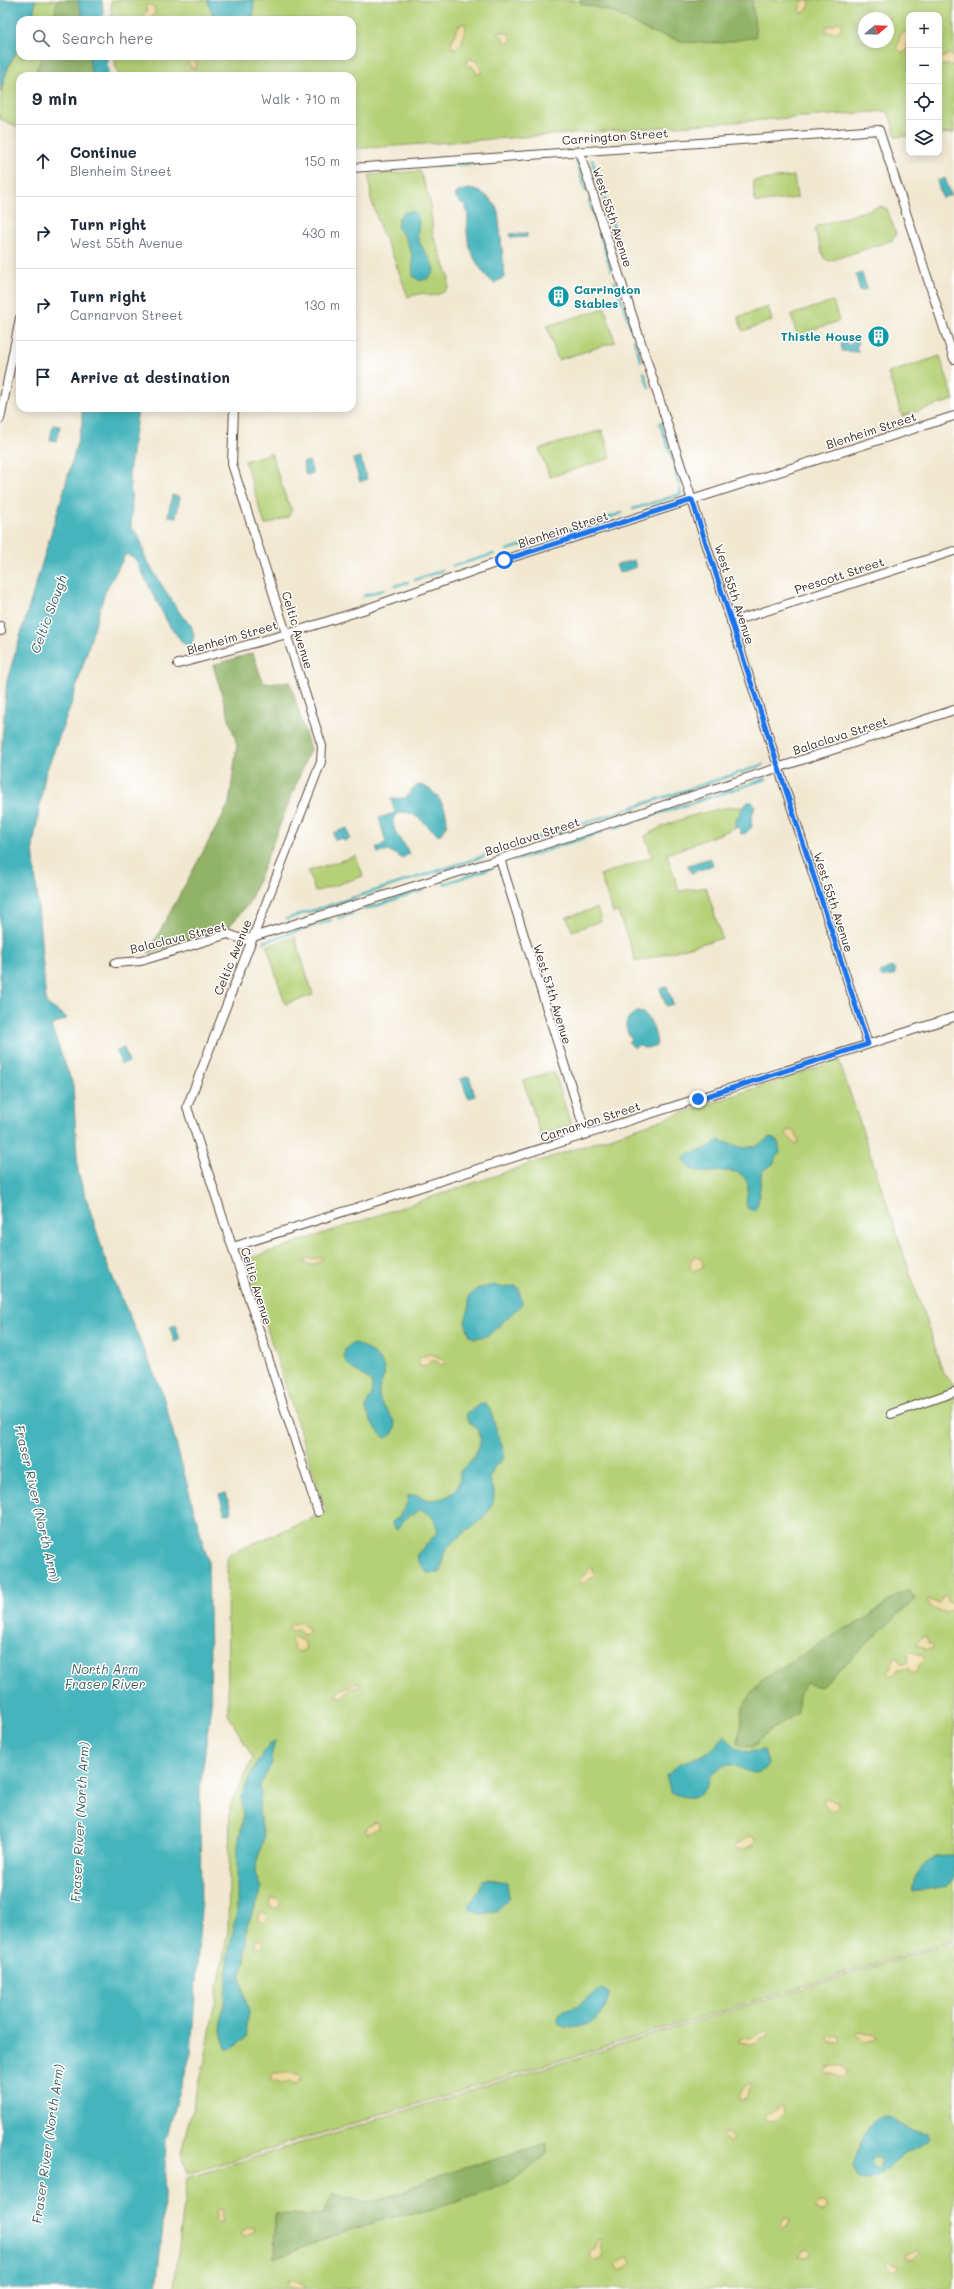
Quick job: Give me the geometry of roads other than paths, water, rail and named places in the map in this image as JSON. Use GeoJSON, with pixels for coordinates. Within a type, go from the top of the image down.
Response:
{"type":"FeatureCollection","features":[{"type":"Feature","properties":{"kind":"street","name":"Carrington Street"},"geometry":{"type":"LineString","coordinates":[[356,168],[879,130],[954,359]]}},
{"type":"Feature","properties":{"kind":"street","name":"West 55th Avenue"},"geometry":{"type":"LineString","coordinates":[[579,151],[868,1044]]}},
{"type":"Feature","properties":{"kind":"street"},"geometry":{"type":"LineString","coordinates":[[0,419],[16,338]]}},
{"type":"Feature","properties":{"kind":"street","name":"Celtic Avenue"},"geometry":{"type":"LineString","coordinates":[[234,412],[232,464],[322,746],[321,762],[186,1107],[318,1512]]}},
{"type":"Feature","properties":{"kind":"street","name":"Blenheim Street"},"geometry":{"type":"LineString","coordinates":[[178,664],[287,634],[504,560],[954,416]]}},
{"type":"Feature","properties":{"kind":"street","name":"Prescott Street"},"geometry":{"type":"LineString","coordinates":[[731,622],[954,551]]}},
{"type":"Feature","properties":{"kind":"street","name":"Balaclava Street"},"geometry":{"type":"LineString","coordinates":[[115,963],[141,961],[228,934],[244,940],[500,859],[954,710]]}},
{"type":"Feature","properties":{"kind":"street","name":"West 57th Avenue"},"geometry":{"type":"LineString","coordinates":[[500,859],[586,1134]]}},
{"type":"Feature","properties":{"kind":"street","name":"Carnarvon Street"},"geometry":{"type":"LineString","coordinates":[[233,1248],[954,1017]]}},
{"type":"Feature","properties":{"kind":"street"},"geometry":{"type":"LineString","coordinates":[[891,1414],[954,1392]]}},
{"type":"Feature","properties":{"kind":"water"},"geometry":{"type":"Polygon","coordinates":[[[0,0],[36,0],[33,16],[16,16],[16,52],[8,67],[0,92],[0,0]]]}},
{"type":"Feature","properties":{"kind":"water"},"geometry":{"type":"Polygon","coordinates":[[[77,0],[102,0],[104,16],[83,16],[77,0]]]}},
{"type":"Feature","properties":{"kind":"water"},"geometry":{"type":"Polygon","coordinates":[[[207,0],[254,0],[253,16],[213,16],[207,0]]]}},
{"type":"Feature","properties":{"kind":"water"},"geometry":{"type":"Polygon","coordinates":[[[90,60],[107,60],[108,72],[91,72],[90,60]]]}},
{"type":"Feature","properties":{"kind":"water"},"geometry":{"type":"Polygon","coordinates":[[[945,178],[951,195],[942,198],[937,181],[945,178]]]}},
{"type":"Feature","properties":{"kind":"water"},"geometry":{"type":"Polygon","coordinates":[[[469,189],[483,193],[493,202],[498,211],[505,277],[494,283],[479,267],[475,260],[468,238],[467,209],[455,195],[460,191],[469,189]]]}},
{"type":"Feature","properties":{"kind":"water"},"geometry":{"type":"Polygon","coordinates":[[[413,211],[419,220],[418,238],[432,262],[434,272],[429,278],[420,281],[413,276],[412,255],[405,237],[397,227],[399,217],[404,212],[413,211]]]}},
{"type":"Feature","properties":{"kind":"water"},"geometry":{"type":"Polygon","coordinates":[[[527,233],[527,237],[511,238],[510,234],[527,233]]]}},
{"type":"Feature","properties":{"kind":"water"},"geometry":{"type":"Polygon","coordinates":[[[862,273],[867,289],[860,291],[856,275],[862,273]]]}},
{"type":"Feature","properties":{"kind":"water"},"geometry":{"type":"Polygon","coordinates":[[[856,339],[858,344],[856,348],[859,352],[842,351],[841,343],[847,341],[846,344],[849,345],[856,339]]]}},
{"type":"Feature","properties":{"kind":"water","name":"North Arm Fraser River"},"geometry":{"type":"Polygon","coordinates":[[[82,412],[137,412],[129,475],[132,502],[131,527],[140,538],[145,557],[159,581],[182,616],[191,625],[194,635],[192,645],[184,644],[170,627],[135,559],[126,554],[105,592],[71,705],[45,775],[33,846],[46,1003],[67,1018],[51,1026],[73,1085],[78,1172],[107,1264],[162,1392],[208,1561],[211,1705],[200,1789],[201,1909],[191,2053],[166,2139],[163,2226],[156,2289],[0,2289],[0,766],[7,680],[82,425],[82,412]]]}},
{"type":"Feature","properties":{"kind":"water"},"geometry":{"type":"Polygon","coordinates":[[[53,425],[60,426],[57,441],[50,440],[53,425]]]}},
{"type":"Feature","properties":{"kind":"water"},"geometry":{"type":"Polygon","coordinates":[[[360,457],[367,479],[360,482],[353,459],[360,457]]]}},
{"type":"Feature","properties":{"kind":"water"},"geometry":{"type":"Polygon","coordinates":[[[309,461],[313,473],[306,475],[303,463],[309,461]]]}},
{"type":"Feature","properties":{"kind":"water"},"geometry":{"type":"Polygon","coordinates":[[[172,495],[180,497],[176,517],[168,516],[172,495]]]}},
{"type":"Feature","properties":{"kind":"water"},"geometry":{"type":"Polygon","coordinates":[[[634,560],[636,567],[619,573],[616,565],[634,560]]]}},
{"type":"Feature","properties":{"kind":"water"},"geometry":{"type":"Polygon","coordinates":[[[418,785],[432,791],[443,806],[447,822],[445,829],[439,835],[415,816],[404,812],[399,813],[394,817],[393,825],[409,854],[402,858],[389,851],[378,853],[376,849],[386,842],[379,818],[395,813],[391,799],[406,798],[412,789],[418,785]]]}},
{"type":"Feature","properties":{"kind":"water"},"geometry":{"type":"Polygon","coordinates":[[[748,802],[752,802],[755,805],[751,819],[752,827],[746,833],[741,834],[739,827],[735,828],[735,826],[739,814],[748,802]]]}},
{"type":"Feature","properties":{"kind":"water"},"geometry":{"type":"Polygon","coordinates":[[[347,828],[350,839],[344,841],[343,838],[335,840],[333,833],[347,828]]]}},
{"type":"Feature","properties":{"kind":"water"},"geometry":{"type":"Polygon","coordinates":[[[710,858],[713,865],[691,873],[688,865],[710,858]]]}},
{"type":"Feature","properties":{"kind":"water"},"geometry":{"type":"Polygon","coordinates":[[[891,967],[896,970],[894,975],[882,978],[880,974],[882,971],[891,967]]]}},
{"type":"Feature","properties":{"kind":"water"},"geometry":{"type":"Polygon","coordinates":[[[667,986],[673,1004],[666,1006],[660,989],[667,986]]]}},
{"type":"Feature","properties":{"kind":"water"},"geometry":{"type":"Polygon","coordinates":[[[637,1012],[644,1013],[652,1024],[657,1044],[655,1047],[644,1048],[638,1045],[635,1048],[628,1042],[631,1040],[626,1024],[629,1018],[637,1012]]]}},
{"type":"Feature","properties":{"kind":"water"},"geometry":{"type":"Polygon","coordinates":[[[124,1048],[129,1062],[121,1064],[117,1051],[124,1048]]]}},
{"type":"Feature","properties":{"kind":"water"},"geometry":{"type":"Polygon","coordinates":[[[469,1076],[475,1096],[468,1098],[461,1079],[469,1076]]]}},
{"type":"Feature","properties":{"kind":"water"},"geometry":{"type":"Polygon","coordinates":[[[770,1137],[778,1141],[780,1152],[773,1164],[762,1171],[758,1203],[754,1211],[747,1208],[746,1201],[748,1186],[746,1180],[740,1174],[733,1171],[697,1171],[690,1167],[684,1159],[687,1154],[707,1148],[718,1140],[744,1148],[757,1146],[770,1137]]]}},
{"type":"Feature","properties":{"kind":"water"},"geometry":{"type":"Polygon","coordinates":[[[493,1285],[504,1288],[515,1286],[519,1289],[522,1304],[488,1336],[474,1338],[470,1336],[465,1322],[469,1307],[469,1296],[477,1289],[493,1285]]]}},
{"type":"Feature","properties":{"kind":"water"},"geometry":{"type":"Polygon","coordinates":[[[176,1325],[180,1340],[174,1342],[170,1327],[176,1325]]]}},
{"type":"Feature","properties":{"kind":"water"},"geometry":{"type":"Polygon","coordinates":[[[355,1343],[370,1351],[383,1365],[384,1376],[380,1387],[379,1396],[382,1404],[395,1424],[395,1429],[392,1434],[386,1438],[376,1429],[366,1409],[367,1403],[371,1397],[372,1384],[368,1379],[349,1366],[345,1361],[345,1349],[351,1344],[355,1343]]]}},
{"type":"Feature","properties":{"kind":"water"},"geometry":{"type":"Polygon","coordinates":[[[483,1403],[486,1403],[490,1410],[504,1452],[503,1459],[494,1467],[490,1478],[494,1490],[493,1501],[484,1517],[448,1547],[443,1556],[440,1573],[427,1573],[418,1561],[417,1554],[438,1532],[436,1524],[430,1514],[419,1510],[404,1520],[397,1530],[393,1527],[392,1522],[399,1517],[407,1503],[408,1496],[415,1495],[432,1500],[444,1498],[453,1493],[460,1478],[460,1471],[473,1458],[479,1447],[480,1435],[477,1429],[466,1418],[467,1413],[483,1403]]]}},
{"type":"Feature","properties":{"kind":"water"},"geometry":{"type":"Polygon","coordinates":[[[226,1493],[232,1512],[225,1514],[219,1495],[226,1493]]]}},
{"type":"Feature","properties":{"kind":"water"},"geometry":{"type":"Polygon","coordinates":[[[724,1736],[737,1748],[748,1752],[764,1750],[768,1764],[766,1768],[755,1773],[734,1765],[728,1765],[717,1770],[711,1776],[704,1791],[697,1796],[687,1797],[670,1791],[666,1776],[678,1764],[710,1752],[724,1736]]]}},
{"type":"Feature","properties":{"kind":"water"},"geometry":{"type":"Polygon","coordinates":[[[275,1741],[271,1758],[272,1763],[259,1788],[261,1794],[259,1812],[264,1837],[256,1864],[255,1873],[261,1888],[260,1895],[247,1926],[245,1962],[240,1977],[249,2013],[246,2025],[247,2034],[245,2039],[231,2049],[226,2049],[221,2031],[228,1956],[237,1912],[237,1852],[243,1817],[241,1796],[257,1762],[263,1757],[262,1752],[269,1747],[268,1744],[275,1741]]]}},
{"type":"Feature","properties":{"kind":"water"},"geometry":{"type":"Polygon","coordinates":[[[954,1855],[954,1880],[947,1886],[913,1892],[916,1876],[928,1861],[938,1856],[954,1855]]]}},
{"type":"Feature","properties":{"kind":"water"},"geometry":{"type":"Polygon","coordinates":[[[488,1879],[507,1882],[509,1898],[499,1910],[482,1914],[469,1908],[469,1905],[480,1889],[482,1880],[488,1879]]]}},
{"type":"Feature","properties":{"kind":"water"},"geometry":{"type":"Polygon","coordinates":[[[602,1989],[609,1993],[608,2001],[599,2016],[584,2025],[576,2027],[559,2025],[558,2017],[563,2010],[577,2006],[602,1989]]]}},
{"type":"Feature","properties":{"kind":"water"},"geometry":{"type":"Polygon","coordinates":[[[888,2116],[911,2131],[929,2134],[931,2137],[930,2140],[899,2157],[877,2178],[865,2180],[858,2178],[853,2166],[859,2147],[870,2125],[881,2117],[888,2116]],[[875,2157],[870,2161],[876,2170],[881,2169],[882,2160],[875,2157]]]}},
{"type":"Feature","properties":{"kind":"waterway"},"geometry":{"type":"LineString","coordinates":[[576,159],[586,191]]}},
{"type":"Feature","properties":{"kind":"waterway"},"geometry":{"type":"LineString","coordinates":[[592,160],[617,238]]}},
{"type":"Feature","properties":{"kind":"waterway"},"geometry":{"type":"LineString","coordinates":[[437,166],[497,162]]}},
{"type":"Feature","properties":{"kind":"waterway"},"geometry":{"type":"LineString","coordinates":[[589,200],[611,270]]}},
{"type":"Feature","properties":{"kind":"waterway"},"geometry":{"type":"LineString","coordinates":[[615,281],[631,328]]}},
{"type":"Feature","properties":{"kind":"waterway"},"geometry":{"type":"LineString","coordinates":[[634,340],[641,361]]}},
{"type":"Feature","properties":{"kind":"waterway"},"geometry":{"type":"LineString","coordinates":[[644,372],[649,388]]}},
{"type":"Feature","properties":{"kind":"waterway"},"geometry":{"type":"LineString","coordinates":[[660,423],[674,464]]}},
{"type":"Feature","properties":{"kind":"waterway"},"geometry":{"type":"LineString","coordinates":[[633,509],[681,494],[675,470]]}},
{"type":"Feature","properties":{"kind":"waterway"},"geometry":{"type":"LineString","coordinates":[[580,527],[622,513]]}},
{"type":"Feature","properties":{"kind":"waterway"},"geometry":{"type":"LineString","coordinates":[[548,537],[572,529]]}},
{"type":"Feature","properties":{"kind":"waterway"},"geometry":{"type":"LineString","coordinates":[[507,550],[540,540]]}},
{"type":"Feature","properties":{"kind":"waterway"},"geometry":{"type":"LineString","coordinates":[[453,566],[494,554]]}},
{"type":"Feature","properties":{"kind":"waterway"},"geometry":{"type":"LineString","coordinates":[[415,580],[443,570]]}},
{"type":"Feature","properties":{"kind":"waterway"},"geometry":{"type":"LineString","coordinates":[[395,586],[408,582]]}},
{"type":"Feature","properties":{"kind":"waterway"},"geometry":{"type":"LineString","coordinates":[[364,596],[385,589]]}},
{"type":"Feature","properties":{"kind":"waterway"},"geometry":{"type":"LineString","coordinates":[[582,824],[763,765]]}},
{"type":"Feature","properties":{"kind":"waterway"},"geometry":{"type":"LineString","coordinates":[[642,819],[766,779]]}},
{"type":"Feature","properties":{"kind":"waterway"},"geometry":{"type":"LineString","coordinates":[[612,829],[634,822]]}},
{"type":"Feature","properties":{"kind":"waterway"},"geometry":{"type":"LineString","coordinates":[[524,842],[562,830]]}},
{"type":"Feature","properties":{"kind":"waterway"},"geometry":{"type":"LineString","coordinates":[[514,861],[602,832]]}},
{"type":"Feature","properties":{"kind":"waterway"},"geometry":{"type":"LineString","coordinates":[[286,919],[497,852]]}},
{"type":"Feature","properties":{"kind":"waterway"},"geometry":{"type":"LineString","coordinates":[[444,884],[494,867]]}},
{"type":"Feature","properties":{"kind":"waterway"},"geometry":{"type":"LineString","coordinates":[[364,910],[423,890]]}},
{"type":"Feature","properties":{"kind":"waterway"},"geometry":{"type":"LineString","coordinates":[[338,918],[352,914]]}},
{"type":"Feature","properties":{"kind":"waterway"},"geometry":{"type":"LineString","coordinates":[[264,942],[331,920]]}},
{"type":"Feature","properties":{"kind":"place","name":"Carrington Stables"},"geometry":{"type":"Point","coordinates":[558,296]}},
{"type":"Feature","properties":{"kind":"place","name":"Thistle House"},"geometry":{"type":"Point","coordinates":[878,336]}},
{"type":"Feature","properties":{"kind":"water label","name":"Celtic Slough"},"geometry":{"type":"Point","coordinates":[48,614]}},
{"type":"Feature","properties":{"kind":"water label","name":"Fraser River (North Arm)"},"geometry":{"type":"Point","coordinates":[38,1503]}},
{"type":"Feature","properties":{"kind":"water label","name":"Fraser River (North Arm)"},"geometry":{"type":"Point","coordinates":[79,1822]}},
{"type":"Feature","properties":{"kind":"water label","name":"Fraser River (North Arm)"},"geometry":{"type":"Point","coordinates":[47,2144]}}]}
